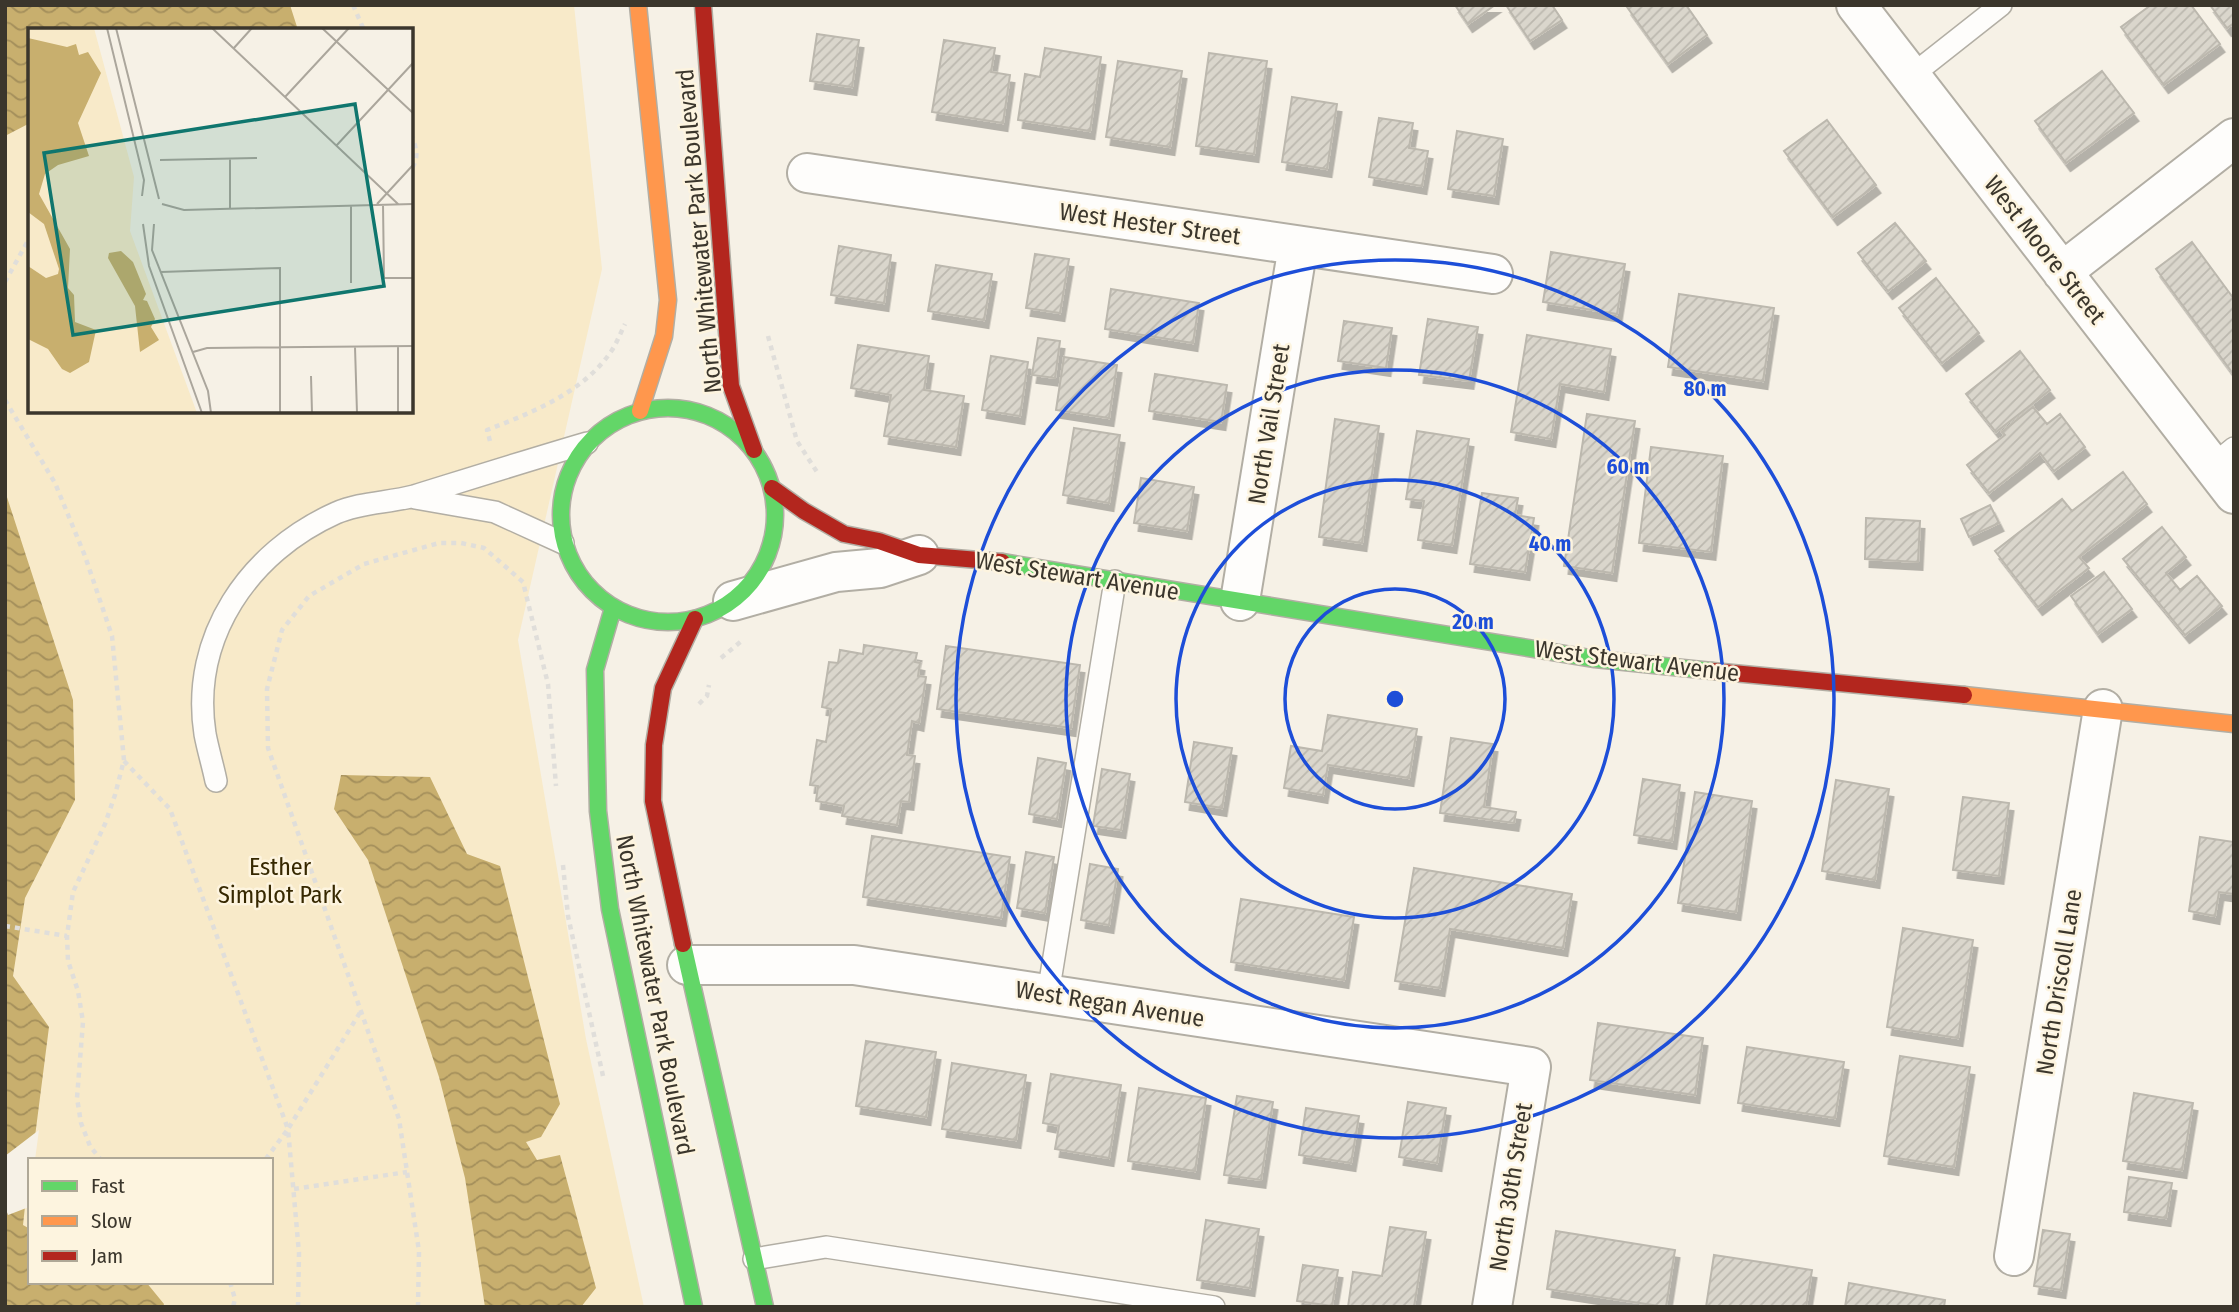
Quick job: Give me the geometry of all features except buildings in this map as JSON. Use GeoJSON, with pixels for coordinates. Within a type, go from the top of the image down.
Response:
{"type":"FeatureCollection","features":[{"type":"Feature","properties":{"kind":"street","name":"North Whitewater Park Boulevard"},"geometry":{"type":"LineString","coordinates":[[638,5],[667,300],[664,336],[640,411]]}},
{"type":"Feature","properties":{"kind":"street","name":"North Whitewater Park Boulevard"},"geometry":{"type":"LineString","coordinates":[[703,5],[731,386],[754,450]]}},
{"type":"Feature","properties":{"kind":"street","name":"West Moore Street"},"geometry":{"type":"LineString","coordinates":[[1856,5],[2062,272],[2226,469]]}},
{"type":"Feature","properties":{"kind":"street"},"geometry":{"type":"LineString","coordinates":[[2062,272],[2234,138]]}},
{"type":"Feature","properties":{"kind":"street","name":"West Hester Street"},"geometry":{"type":"LineString","coordinates":[[807,173],[1493,274]]}},
{"type":"Feature","properties":{"kind":"street","name":"North Vail Street"},"geometry":{"type":"LineString","coordinates":[[1240,601],[1298,246]]}},
{"type":"Feature","properties":{"kind":"street"},"geometry":{"type":"LineString","coordinates":[[671,408],[703,413],[731,428],[754,450],[765,468],[772,488],[776,519],[770,550],[755,578],[733,601],[695,619],[667,623],[639,619],[613,608],[585,584],[574,569],[563,543],[559,508],[568,473],[587,443],[611,423],[640,411],[671,408]]}},
{"type":"Feature","properties":{"kind":"street","name":"West Stewart Avenue"},"geometry":{"type":"LineString","coordinates":[[772,488],[804,511],[844,534],[880,541],[919,555],[981,559],[1595,659],[2234,724]]}},
{"type":"Feature","properties":{"kind":"street","name":"West Stewart Avenue"},"geometry":{"type":"LineString","coordinates":[[733,601],[836,572],[880,568],[919,555]]}},
{"type":"Feature","properties":{"kind":"street","name":"North Whitewater Park Boulevard"},"geometry":{"type":"LineString","coordinates":[[613,608],[595,670],[598,811],[610,909],[694,1307]]}},
{"type":"Feature","properties":{"kind":"street","name":"North Whitewater Park Boulevard"},"geometry":{"type":"LineString","coordinates":[[695,619],[663,688],[654,746],[653,801],[687,965],[765,1307]]}},
{"type":"Feature","properties":{"kind":"street","name":"North Driscoll Lane"},"geometry":{"type":"LineString","coordinates":[[2014,1256],[2103,709]]}},
{"type":"Feature","properties":{"kind":"street","name":"West Regan Avenue"},"geometry":{"type":"LineString","coordinates":[[687,965],[854,965],[1531,1067]]}},
{"type":"Feature","properties":{"kind":"street","name":"North 30th Street"},"geometry":{"type":"LineString","coordinates":[[1492,1307],[1531,1067]]}},
{"type":"Feature","properties":{"kind":"lane"},"geometry":{"type":"LineString","coordinates":[[1911,76],[2001,5]]}},
{"type":"Feature","properties":{"kind":"lane"},"geometry":{"type":"LineString","coordinates":[[216,781],[205,733],[204,690],[210,648],[225,611],[244,582],[273,554],[301,532],[337,513],[410,497],[587,443]]}},
{"type":"Feature","properties":{"kind":"lane"},"geometry":{"type":"LineString","coordinates":[[410,497],[495,512],[563,543]]}},
{"type":"Feature","properties":{"kind":"lane"},"geometry":{"type":"LineString","coordinates":[[1048,994],[1115,581]]}},
{"type":"Feature","properties":{"kind":"lane"},"geometry":{"type":"LineString","coordinates":[[754,1259],[826,1247],[1214,1307]]}},
{"type":"Feature","properties":{"kind":"path"},"geometry":{"type":"LineString","coordinates":[[353,5],[363,28]]}},
{"type":"Feature","properties":{"kind":"path"},"geometry":{"type":"LineString","coordinates":[[413,138],[416,145],[416,163],[413,167]]}},
{"type":"Feature","properties":{"kind":"path"},"geometry":{"type":"LineString","coordinates":[[5,282],[28,241]]}},
{"type":"Feature","properties":{"kind":"path"},"geometry":{"type":"LineString","coordinates":[[487,430],[522,416],[564,394],[593,373],[611,352],[625,325]]}},
{"type":"Feature","properties":{"kind":"path"},"geometry":{"type":"LineString","coordinates":[[768,336],[797,441],[823,482]]}},
{"type":"Feature","properties":{"kind":"path"},"geometry":{"type":"LineString","coordinates":[[5,400],[55,483],[85,556],[112,636],[124,760],[105,824],[73,892],[67,936],[68,961],[78,991],[83,1022],[77,1098],[90,1146],[99,1158]]}},
{"type":"Feature","properties":{"kind":"path"},"geometry":{"type":"LineString","coordinates":[[418,1307],[419,1251],[399,1118],[268,748],[267,689],[282,630],[309,596],[364,564],[439,543],[461,543],[484,548],[523,582],[548,684]]}},
{"type":"Feature","properties":{"kind":"path"},"geometry":{"type":"LineString","coordinates":[[124,760],[170,810],[288,1129],[299,1253],[298,1307]]}},
{"type":"Feature","properties":{"kind":"path"},"geometry":{"type":"LineString","coordinates":[[5,926],[67,936]]}},
{"type":"Feature","properties":{"kind":"path"},"geometry":{"type":"LineString","coordinates":[[266,1158],[288,1129],[361,1010]]}},
{"type":"Feature","properties":{"kind":"path"},"geometry":{"type":"LineString","coordinates":[[294,1189],[407,1172]]}},
{"type":"Feature","properties":{"kind":"path"},"geometry":{"type":"LineString","coordinates":[[231,1284],[235,1299],[233,1307]]}},
{"type":"Feature","properties":{"kind":"green space","name":"Esther Simplot Park"},"geometry":{"type":"Polygon","coordinates":[[[5,5],[574,5],[602,269],[518,640],[586,1039],[644,1307],[5,1307],[5,5]]]}},
{"type":"Feature","properties":{"kind":"water"},"geometry":{"type":"Polygon","coordinates":[[[5,5],[290,5],[297,28],[28,28],[28,124],[5,136],[5,5]]]}},
{"type":"Feature","properties":{"kind":"water"},"geometry":{"type":"Polygon","coordinates":[[[5,491],[73,700],[75,800],[25,898],[13,976],[49,1027],[32,1158],[28,1158],[23,1225],[28,1228],[28,1284],[148,1284],[164,1304],[163,1307],[5,1307],[5,491]]]}},
{"type":"Feature","properties":{"kind":"water"},"geometry":{"type":"Polygon","coordinates":[[[341,775],[430,777],[467,854],[500,866],[560,1104],[541,1137],[526,1142],[537,1160],[560,1155],[596,1288],[581,1307],[485,1307],[465,1178],[439,1077],[368,860],[334,809],[341,775]]]}},
{"type":"Feature","properties":{"kind":"pier"},"geometry":{"type":"Polygon","coordinates":[[[39,1130],[35,1158],[28,1158],[28,1207],[8,1215],[5,1207],[5,1156],[39,1130]]]}},
{"type":"Feature","properties":{"kind":"traffic: fast"},"geometry":{"type":"LineString","coordinates":[[668,408],[709,416],[744,439],[767,474],[775,515],[767,556],[744,591],[709,614],[668,622],[627,614],[592,591],[569,556],[561,515],[569,474],[592,439],[627,416],[668,408]]}},
{"type":"Feature","properties":{"kind":"traffic: fast"},"geometry":{"type":"LineString","coordinates":[[1002,562],[1595,659],[1712,671]]}},
{"type":"Feature","properties":{"kind":"traffic: fast"},"geometry":{"type":"LineString","coordinates":[[613,608],[595,670],[598,811],[610,909],[694,1307]]}},
{"type":"Feature","properties":{"kind":"traffic: fast"},"geometry":{"type":"LineString","coordinates":[[683,944],[765,1307]]}},
{"type":"Feature","properties":{"kind":"traffic: slow"},"geometry":{"type":"LineString","coordinates":[[638,5],[668,300],[664,336],[640,411]]}},
{"type":"Feature","properties":{"kind":"traffic: slow"},"geometry":{"type":"LineString","coordinates":[[1964,695],[2234,724]]}},
{"type":"Feature","properties":{"kind":"traffic: jam"},"geometry":{"type":"LineString","coordinates":[[703,5],[731,386],[754,450]]}},
{"type":"Feature","properties":{"kind":"traffic: jam"},"geometry":{"type":"LineString","coordinates":[[772,488],[804,511],[844,534],[879,541],[919,555],[1002,562]]}},
{"type":"Feature","properties":{"kind":"traffic: jam"},"geometry":{"type":"LineString","coordinates":[[683,944],[653,801],[654,745],[663,688],[695,619]]}},
{"type":"Feature","properties":{"kind":"traffic: jam"},"geometry":{"type":"LineString","coordinates":[[1712,671],[1964,695]]}}]}
